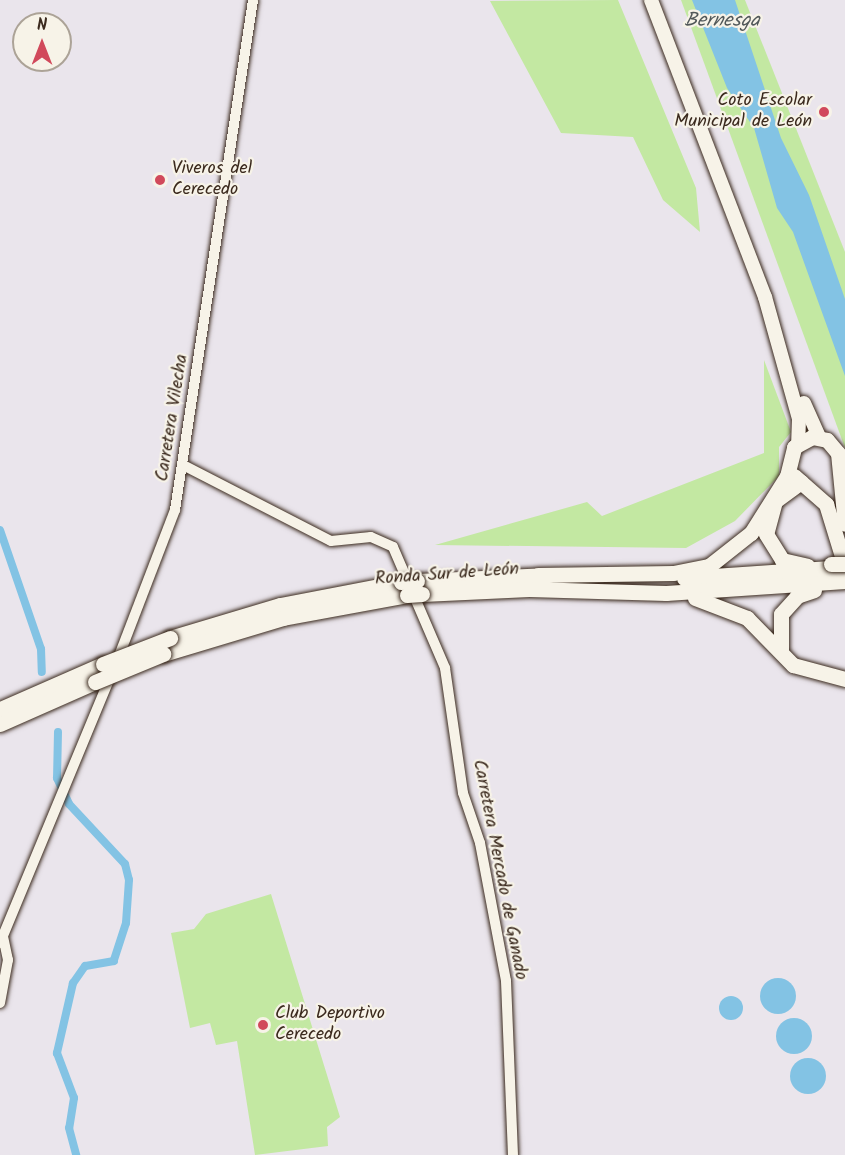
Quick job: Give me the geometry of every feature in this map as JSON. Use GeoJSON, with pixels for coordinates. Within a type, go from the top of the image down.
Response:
{"type":"FeatureCollection","features":[{"type":"Feature","properties":{"kind":"highway"},"geometry":{"type":"LineString","coordinates":[[538,575],[674,573],[709,566],[751,533],[790,467],[798,442],[819,436],[833,446],[845,524]]}},
{"type":"Feature","properties":{"kind":"highway"},"geometry":{"type":"LineString","coordinates":[[790,467],[826,504],[840,571]]}},
{"type":"Feature","properties":{"kind":"highway"},"geometry":{"type":"LineString","coordinates":[[838,469],[830,481],[805,484],[784,490],[771,507],[768,540],[787,563],[840,571]]}},
{"type":"Feature","properties":{"kind":"highway"},"geometry":{"type":"LineString","coordinates":[[783,656],[777,638],[787,605],[797,596],[840,571]]}},
{"type":"Feature","properties":{"kind":"highway","name":"Ronda Sur de León"},"geometry":{"type":"LineString","coordinates":[[0,709],[103,664],[170,638],[280,605],[538,575],[706,578],[840,571]]}},
{"type":"Feature","properties":{"kind":"highway","name":"Ronda Sur de León"},"geometry":{"type":"LineString","coordinates":[[0,724],[163,654],[283,618],[412,588],[666,593],[840,571]]}},
{"type":"Feature","properties":{"kind":"highway"},"geometry":{"type":"LineString","coordinates":[[666,593],[713,602],[747,618],[783,656],[801,669],[842,677]]}},
{"type":"Feature","properties":{"kind":"main road"},"geometry":{"type":"LineString","coordinates":[[651,0],[765,297],[799,419],[798,442]]}},
{"type":"Feature","properties":{"kind":"main road"},"geometry":{"type":"LineString","coordinates":[[660,0],[757,248],[808,418],[819,436]]}},
{"type":"Feature","properties":{"kind":"street","name":"Carretera Vilecha"},"geometry":{"type":"LineString","coordinates":[[1,940],[167,538],[183,465],[253,0]]}},
{"type":"Feature","properties":{"kind":"street","name":"Carretera Mercado de Ganado"},"geometry":{"type":"LineString","coordinates":[[183,465],[331,541],[371,537],[393,547],[445,668],[463,793],[480,843],[506,981],[513,1155]]}},
{"type":"Feature","properties":{"kind":"street"},"geometry":{"type":"LineString","coordinates":[[0,906],[12,911]]}},
{"type":"Feature","properties":{"kind":"street"},"geometry":{"type":"LineString","coordinates":[[0,1003],[3,986],[1,940]]}},
{"type":"Feature","properties":{"kind":"green space"},"geometry":{"type":"Polygon","coordinates":[[[618,0],[696,188],[700,232],[663,200],[633,137],[561,133],[490,1],[618,0]]]}},
{"type":"Feature","properties":{"kind":"green space"},"geometry":{"type":"Polygon","coordinates":[[[681,0],[745,0],[845,252],[845,448],[681,0]]]}},
{"type":"Feature","properties":{"kind":"green space"},"geometry":{"type":"Polygon","coordinates":[[[764,360],[791,432],[779,447],[779,476],[735,521],[686,548],[435,545],[587,502],[602,516],[764,453],[764,360]]]}},
{"type":"Feature","properties":{"kind":"green space","name":"Club Deportivo Cerecedo"},"geometry":{"type":"Polygon","coordinates":[[[271,894],[340,1117],[327,1127],[328,1146],[255,1155],[237,1041],[216,1045],[210,1023],[190,1028],[171,933],[194,929],[206,914],[271,894]]]}},
{"type":"Feature","properties":{"kind":"water","name":"Bernesga"},"geometry":{"type":"Polygon","coordinates":[[[692,0],[735,0],[781,138],[809,195],[845,299],[845,376],[793,232],[777,208],[754,128],[727,88],[692,0]]]}},
{"type":"Feature","properties":{"kind":"water"},"geometry":{"type":"Polygon","coordinates":[[[778,978],[791,983],[796,996],[791,1009],[778,1014],[765,1009],[760,996],[765,983],[778,978]]]}},
{"type":"Feature","properties":{"kind":"water"},"geometry":{"type":"Polygon","coordinates":[[[731,996],[740,999],[743,1008],[740,1017],[731,1020],[722,1017],[719,1008],[722,999],[731,996]]]}},
{"type":"Feature","properties":{"kind":"water"},"geometry":{"type":"Polygon","coordinates":[[[794,1018],[806,1024],[812,1036],[806,1048],[794,1054],[782,1048],[776,1036],[782,1024],[794,1018]]]}},
{"type":"Feature","properties":{"kind":"water"},"geometry":{"type":"Polygon","coordinates":[[[808,1058],[820,1064],[826,1076],[820,1088],[808,1094],[796,1088],[790,1076],[796,1064],[808,1058]]]}},
{"type":"Feature","properties":{"kind":"waterway"},"geometry":{"type":"LineString","coordinates":[[0,530],[41,649],[42,672]]}},
{"type":"Feature","properties":{"kind":"waterway"},"geometry":{"type":"LineString","coordinates":[[58,732],[57,778],[69,804],[125,864],[129,880],[126,923],[114,961],[85,966],[73,983],[57,1053],[74,1098],[69,1128],[76,1155]]}},
{"type":"Feature","properties":{"kind":"place","name":"Coto Escolar Municipal de León"},"geometry":{"type":"Point","coordinates":[824,112]}},
{"type":"Feature","properties":{"kind":"place","name":"Viveros del Cerecedo"},"geometry":{"type":"Point","coordinates":[160,180]}},
{"type":"Feature","properties":{"kind":"place","name":"Club Deportivo Cerecedo"},"geometry":{"type":"Point","coordinates":[263,1025]}}]}
